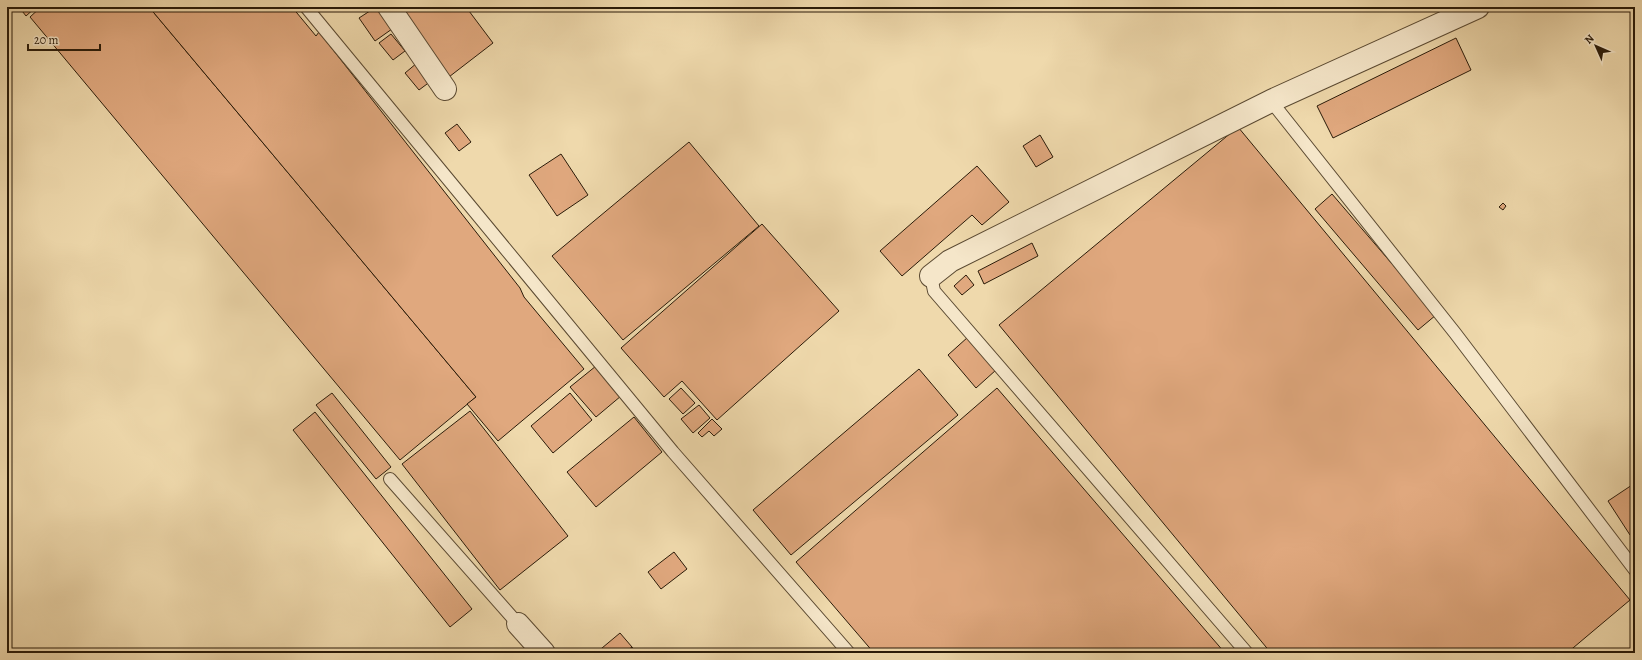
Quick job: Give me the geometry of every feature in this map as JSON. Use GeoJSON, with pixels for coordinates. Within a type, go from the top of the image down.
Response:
{"type":"FeatureCollection","features":[{"type":"Feature","properties":{"kind":"street"},"geometry":{"type":"LineString","coordinates":[[389,7],[445,89]]}},
{"type":"Feature","properties":{"kind":"street"},"geometry":{"type":"LineString","coordinates":[[931,276],[950,261],[1271,101],[1478,7]]}},
{"type":"Feature","properties":{"kind":"street"},"geometry":{"type":"LineString","coordinates":[[518,624],[544,653]]}},
{"type":"Feature","properties":{"kind":"lane"},"geometry":{"type":"LineString","coordinates":[[306,7],[673,452],[849,653]]}},
{"type":"Feature","properties":{"kind":"lane"},"geometry":{"type":"LineString","coordinates":[[1271,101],[1455,333],[1635,570]]}},
{"type":"Feature","properties":{"kind":"lane"},"geometry":{"type":"LineString","coordinates":[[931,276],[934,291],[1247,653]]}},
{"type":"Feature","properties":{"kind":"lane"},"geometry":{"type":"LineString","coordinates":[[390,478],[518,624]]}},
{"type":"Feature","properties":{"kind":"building"},"geometry":{"type":"Polygon","coordinates":[[[19,7],[36,7],[26,16],[19,7]]]}},
{"type":"Feature","properties":{"kind":"building"},"geometry":{"type":"Polygon","coordinates":[[[41,7],[149,7],[476,397],[400,460],[30,17],[41,7]]]}},
{"type":"Feature","properties":{"kind":"building"},"geometry":{"type":"Polygon","coordinates":[[[149,7],[292,7],[316,36],[319,32],[520,288],[524,297],[584,369],[498,441],[467,404],[476,397],[149,7]]]}},
{"type":"Feature","properties":{"kind":"building"},"geometry":{"type":"Polygon","coordinates":[[[376,7],[392,29],[375,41],[359,18],[376,7]]]}},
{"type":"Feature","properties":{"kind":"building"},"geometry":{"type":"Polygon","coordinates":[[[409,7],[466,7],[493,43],[445,80],[402,12],[409,7]]]}},
{"type":"Feature","properties":{"kind":"building"},"geometry":{"type":"Polygon","coordinates":[[[391,34],[405,51],[393,60],[379,43],[391,34]]]}},
{"type":"Feature","properties":{"kind":"building"},"geometry":{"type":"Polygon","coordinates":[[[1456,38],[1471,70],[1333,138],[1317,106],[1456,38]]]}},
{"type":"Feature","properties":{"kind":"building"},"geometry":{"type":"Polygon","coordinates":[[[417,63],[431,81],[419,90],[405,73],[417,63]]]}},
{"type":"Feature","properties":{"kind":"building"},"geometry":{"type":"Polygon","coordinates":[[[457,124],[471,142],[459,151],[445,133],[457,124]]]}},
{"type":"Feature","properties":{"kind":"building"},"geometry":{"type":"Polygon","coordinates":[[[1238,127],[1630,600],[1567,653],[1271,653],[999,325],[1238,127]]]}},
{"type":"Feature","properties":{"kind":"building"},"geometry":{"type":"Polygon","coordinates":[[[1040,135],[1053,157],[1036,167],[1023,146],[1040,135]]]}},
{"type":"Feature","properties":{"kind":"building"},"geometry":{"type":"Polygon","coordinates":[[[689,142],[759,226],[623,340],[552,256],[689,142]]]}},
{"type":"Feature","properties":{"kind":"building"},"geometry":{"type":"Polygon","coordinates":[[[561,154],[588,195],[557,216],[529,175],[561,154]]]}},
{"type":"Feature","properties":{"kind":"building"},"geometry":{"type":"Polygon","coordinates":[[[977,166],[1009,202],[982,225],[972,215],[902,276],[880,251],[977,166]]]}},
{"type":"Feature","properties":{"kind":"building"},"geometry":{"type":"Polygon","coordinates":[[[1332,194],[1436,315],[1418,330],[1315,209],[1332,194]]]}},
{"type":"Feature","properties":{"kind":"building"},"geometry":{"type":"Polygon","coordinates":[[[1503,203],[1506,206],[1503,210],[1499,207],[1503,203]]]}},
{"type":"Feature","properties":{"kind":"building"},"geometry":{"type":"Polygon","coordinates":[[[762,224],[839,311],[717,420],[682,381],[664,397],[621,348],[762,224]]]}},
{"type":"Feature","properties":{"kind":"building"},"geometry":{"type":"Polygon","coordinates":[[[1032,243],[1038,256],[984,284],[978,271],[1032,243]]]}},
{"type":"Feature","properties":{"kind":"building"},"geometry":{"type":"Polygon","coordinates":[[[966,275],[974,285],[962,295],[954,286],[966,275]]]}},
{"type":"Feature","properties":{"kind":"building"},"geometry":{"type":"Polygon","coordinates":[[[968,337],[996,370],[976,388],[948,355],[968,337]]]}},
{"type":"Feature","properties":{"kind":"building"},"geometry":{"type":"Polygon","coordinates":[[[596,366],[621,396],[596,417],[570,387],[596,366]]]}},
{"type":"Feature","properties":{"kind":"building"},"geometry":{"type":"Polygon","coordinates":[[[919,369],[958,415],[791,555],[753,510],[919,369]]]}},
{"type":"Feature","properties":{"kind":"building"},"geometry":{"type":"Polygon","coordinates":[[[681,388],[695,403],[683,414],[669,399],[681,388]]]}},
{"type":"Feature","properties":{"kind":"building"},"geometry":{"type":"Polygon","coordinates":[[[997,388],[1225,653],[874,653],[796,562],[997,388]]]}},
{"type":"Feature","properties":{"kind":"building"},"geometry":{"type":"Polygon","coordinates":[[[332,393],[391,467],[376,479],[316,405],[332,393]]]}},
{"type":"Feature","properties":{"kind":"building"},"geometry":{"type":"Polygon","coordinates":[[[570,393],[592,420],[553,453],[531,426],[570,393]]]}},
{"type":"Feature","properties":{"kind":"building"},"geometry":{"type":"Polygon","coordinates":[[[699,405],[710,418],[693,433],[681,419],[699,405]]]}},
{"type":"Feature","properties":{"kind":"building"},"geometry":{"type":"Polygon","coordinates":[[[470,411],[568,536],[500,590],[402,464],[470,411]]]}},
{"type":"Feature","properties":{"kind":"building"},"geometry":{"type":"Polygon","coordinates":[[[315,412],[472,609],[450,627],[293,430],[315,412]]]}},
{"type":"Feature","properties":{"kind":"building"},"geometry":{"type":"Polygon","coordinates":[[[634,417],[662,452],[596,507],[567,472],[634,417]]]}},
{"type":"Feature","properties":{"kind":"building"},"geometry":{"type":"Polygon","coordinates":[[[712,419],[722,429],[714,436],[709,431],[702,437],[698,433],[712,419]]]}},
{"type":"Feature","properties":{"kind":"building"},"geometry":{"type":"Polygon","coordinates":[[[1635,483],[1635,532],[1630,535],[1608,501],[1635,483]]]}},
{"type":"Feature","properties":{"kind":"building"},"geometry":{"type":"Polygon","coordinates":[[[674,552],[687,569],[661,589],[648,572],[674,552]]]}},
{"type":"Feature","properties":{"kind":"building"},"geometry":{"type":"Polygon","coordinates":[[[620,633],[632,647],[625,653],[596,653],[620,633]]]}},
{"type":"Feature","properties":{"kind":"building"},"geometry":{"type":"Polygon","coordinates":[[[632,647],[637,653],[625,653],[632,647]]]}}]}
